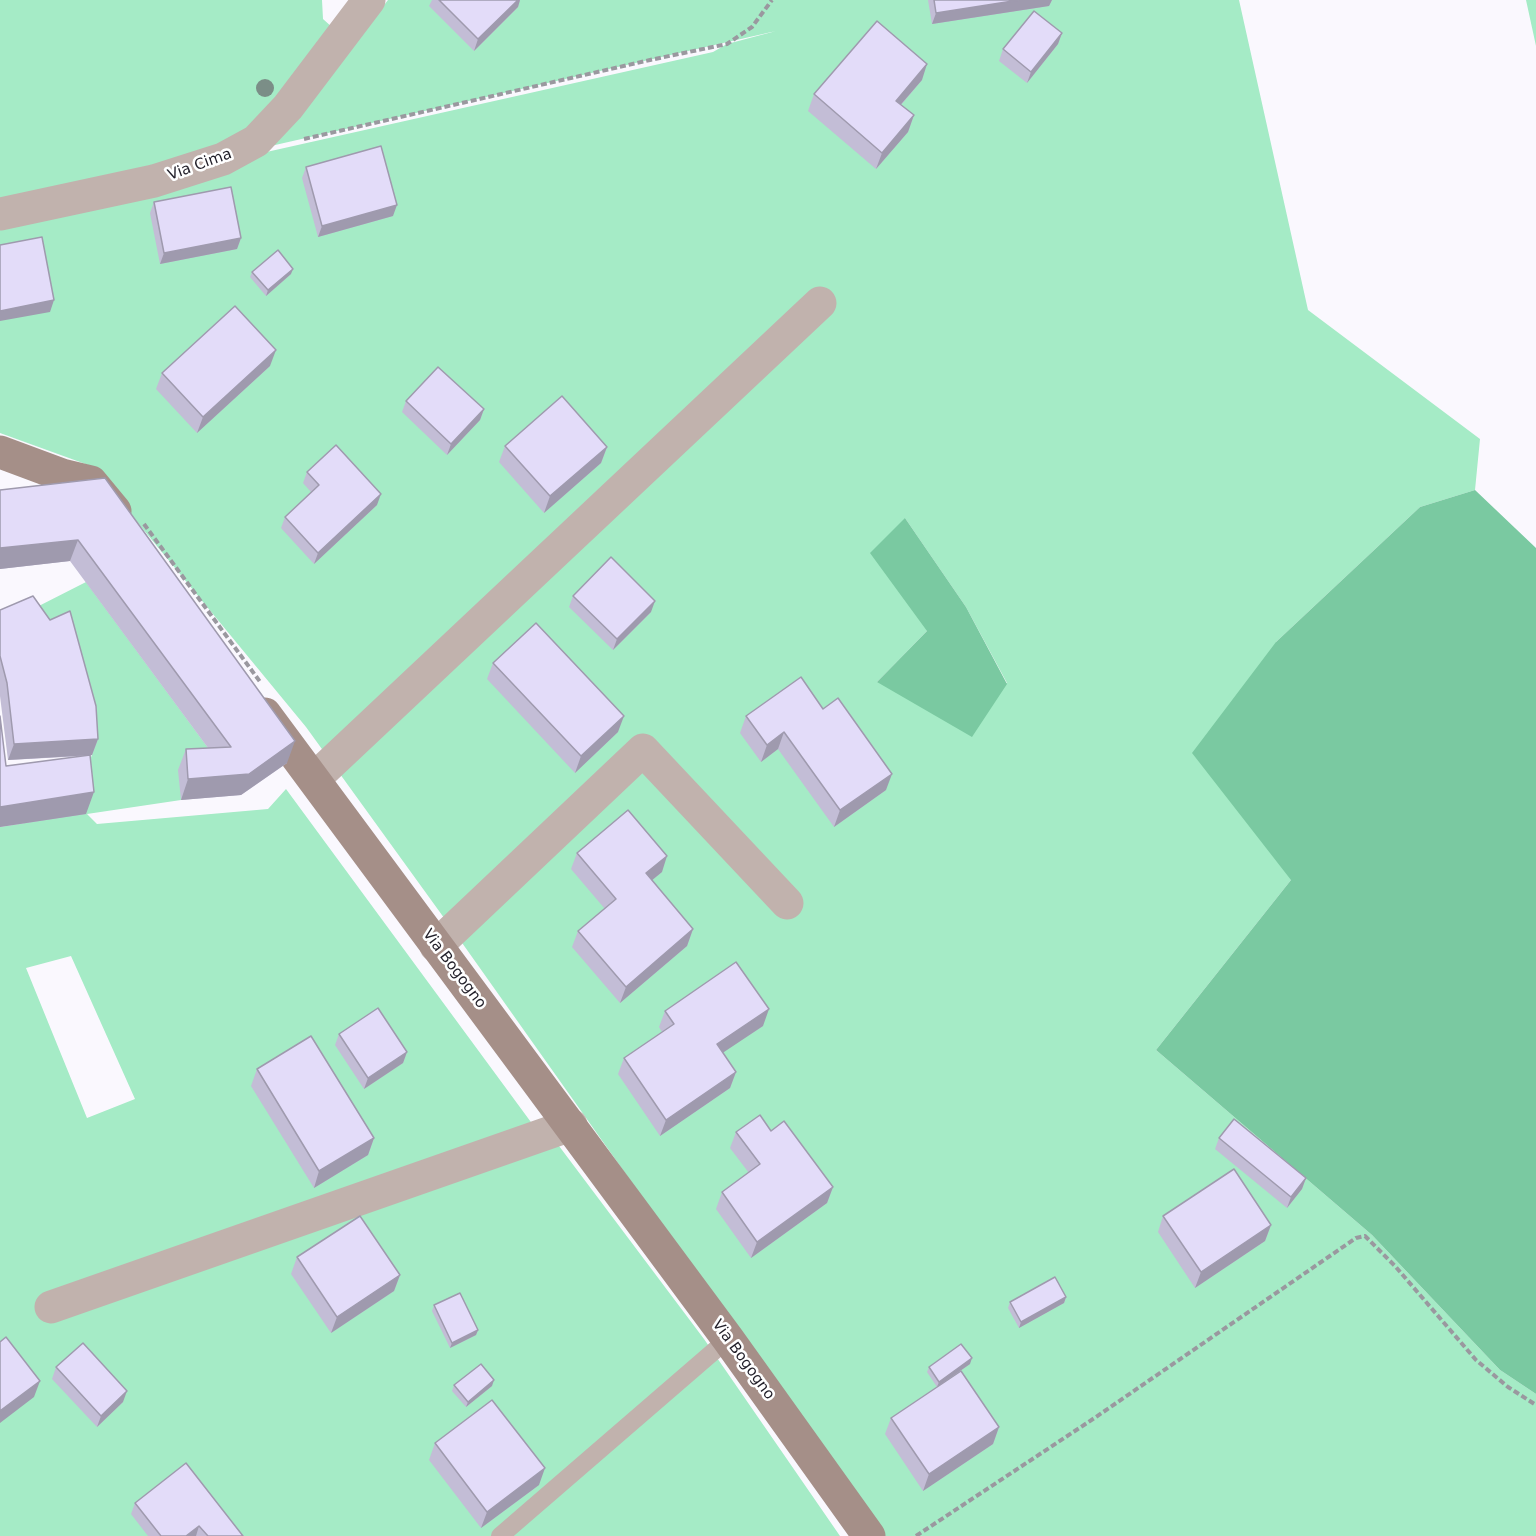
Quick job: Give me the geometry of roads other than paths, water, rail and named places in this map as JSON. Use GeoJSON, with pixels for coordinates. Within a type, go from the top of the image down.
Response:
{"type":"FeatureCollection","features":[{"type":"Feature","properties":{"kind":"main road"},"geometry":{"type":"LineString","coordinates":[[0,452],[52,481],[91,482],[129,531]]}},
{"type":"Feature","properties":{"kind":"main road","name":"Via Bogogno"},"geometry":{"type":"LineString","coordinates":[[249,693],[571,1125],[869,1536]]}},
{"type":"Feature","properties":{"kind":"street","name":"Via Cima"},"geometry":{"type":"LineString","coordinates":[[0,214],[154,181],[223,159],[256,141],[288,107],[369,0]]}},
{"type":"Feature","properties":{"kind":"street"},"geometry":{"type":"LineString","coordinates":[[314,779],[820,303]]}},
{"type":"Feature","properties":{"kind":"street"},"geometry":{"type":"LineString","coordinates":[[436,946],[643,750],[787,903]]}},
{"type":"Feature","properties":{"kind":"street"},"geometry":{"type":"LineString","coordinates":[[51,1307],[571,1125]]}},
{"type":"Feature","properties":{"kind":"lane"},"geometry":{"type":"LineString","coordinates":[[500,1536],[728,1339]]}}]}
